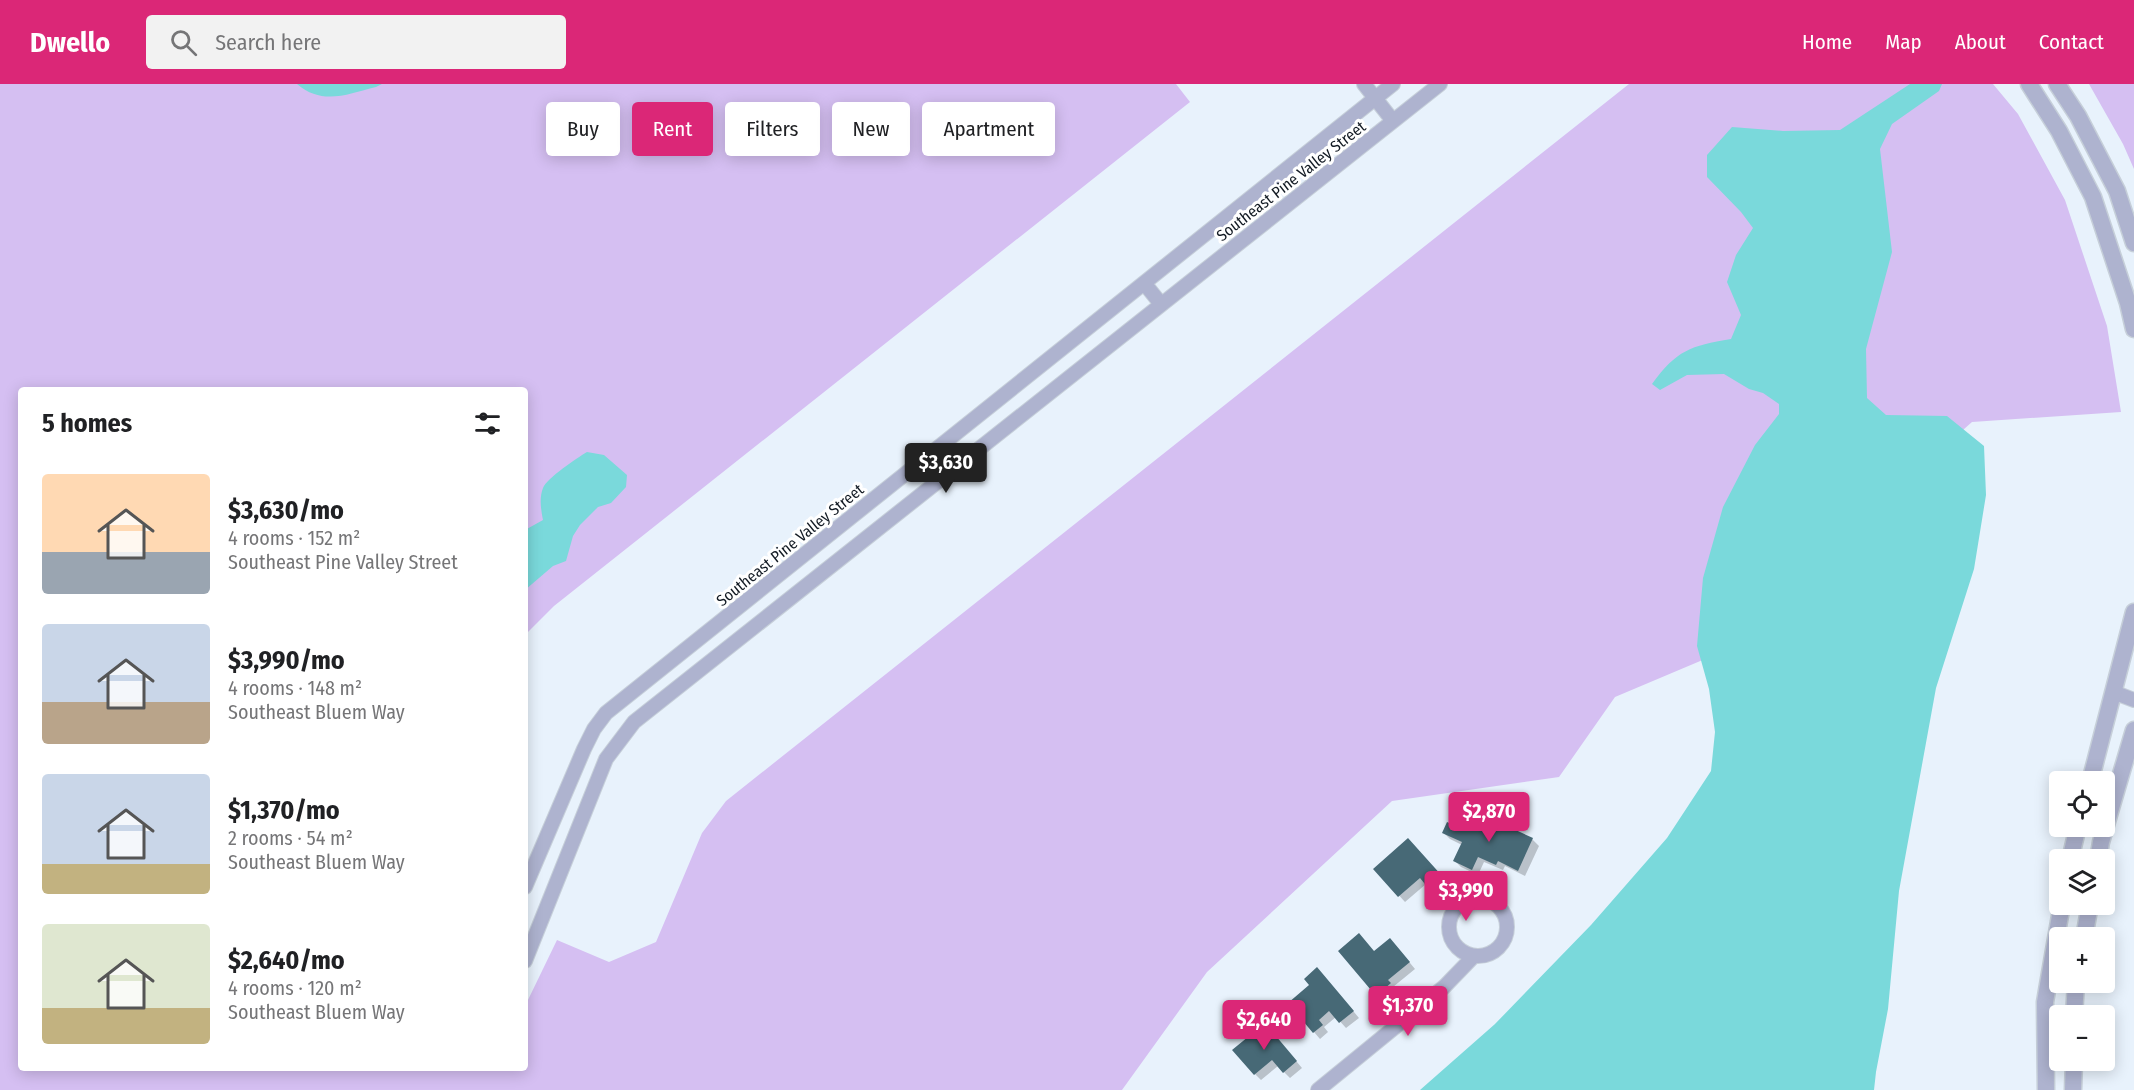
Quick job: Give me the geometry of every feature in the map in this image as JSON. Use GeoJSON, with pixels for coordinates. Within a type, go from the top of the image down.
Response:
{"type":"FeatureCollection","features":[{"type":"Feature","properties":{"kind":"street"},"geometry":{"type":"LineString","coordinates":[[1364,84],[1393,121]]}},
{"type":"Feature","properties":{"kind":"street","name":"Southeast Pine Valley Street"},"geometry":{"type":"LineString","coordinates":[[528,880],[584,749],[594,729],[606,713],[1393,84]]}},
{"type":"Feature","properties":{"kind":"street","name":"Southeast Pine Valley Street"},"geometry":{"type":"LineString","coordinates":[[528,954],[606,759],[634,723],[1440,84]]}},
{"type":"Feature","properties":{"kind":"street"},"geometry":{"type":"LineString","coordinates":[[2029,84],[2059,131],[2093,197],[2128,303],[2134,329]]}},
{"type":"Feature","properties":{"kind":"street"},"geometry":{"type":"LineString","coordinates":[[2057,84],[2078,117],[2117,191],[2134,243]]}},
{"type":"Feature","properties":{"kind":"street"},"geometry":{"type":"LineString","coordinates":[[1144,283],[1161,304]]}},
{"type":"Feature","properties":{"kind":"street"},"geometry":{"type":"LineString","coordinates":[[918,464],[934,484]]}},
{"type":"Feature","properties":{"kind":"street"},"geometry":{"type":"LineString","coordinates":[[2093,771],[2134,612]]}},
{"type":"Feature","properties":{"kind":"street"},"geometry":{"type":"LineString","coordinates":[[682,652],[702,668]]}},
{"type":"Feature","properties":{"kind":"street"},"geometry":{"type":"LineString","coordinates":[[2113,692],[2134,700]]}},
{"type":"Feature","properties":{"kind":"street"},"geometry":{"type":"LineString","coordinates":[[2100,849],[2134,730]]}},
{"type":"Feature","properties":{"kind":"street"},"geometry":{"type":"LineString","coordinates":[[1318,1090],[1444,987],[1473,957],[1492,954],[1505,939],[1508,930],[1503,911],[1496,904],[1478,898],[1469,899],[1460,904],[1450,920],[1449,930],[1456,947],[1473,957]]}},
{"type":"Feature","properties":{"kind":"street"},"geometry":{"type":"LineString","coordinates":[[2046,1090],[2046,1002],[2060,915]]}},
{"type":"Feature","properties":{"kind":"street"},"geometry":{"type":"LineString","coordinates":[[2073,1090],[2074,1071]]}},
{"type":"Feature","properties":{"kind":"shaded area"},"geometry":{"type":"Polygon","coordinates":[[[0,84],[1176,84],[1190,102],[554,606],[528,632],[528,387],[18,387],[18,1071],[528,1071],[528,1000],[557,940],[609,962],[656,942],[702,833],[726,801],[1629,84],[1993,84],[2018,114],[2065,200],[2107,326],[2121,412],[1972,422],[1705,659],[1615,697],[1559,777],[1392,801],[1207,972],[1122,1090],[0,1090],[0,84]]]}},
{"type":"Feature","properties":{"kind":"shaded area"},"geometry":{"type":"Polygon","coordinates":[[[2089,84],[2134,84],[2134,169],[2123,144],[2089,84]]]}},
{"type":"Feature","properties":{"kind":"water"},"geometry":{"type":"Polygon","coordinates":[[[297,84],[382,84],[345,95],[326,96],[316,95],[297,84]]]}},
{"type":"Feature","properties":{"kind":"water"},"geometry":{"type":"Polygon","coordinates":[[[1910,84],[1942,84],[1939,91],[1892,124],[1880,149],[1892,252],[1866,349],[1867,398],[1886,415],[1947,416],[1984,446],[1986,495],[1974,569],[1936,688],[1899,891],[1888,1009],[1874,1090],[1420,1090],[1495,1024],[1591,925],[1667,838],[1711,771],[1715,732],[1709,689],[1697,646],[1703,578],[1723,507],[1755,445],[1779,414],[1779,404],[1763,393],[1749,389],[1724,374],[1687,375],[1660,390],[1652,384],[1669,364],[1685,351],[1731,339],[1741,315],[1727,282],[1736,255],[1753,228],[1741,212],[1707,177],[1707,155],[1732,127],[1783,131],[1840,130],[1910,84]]]}},
{"type":"Feature","properties":{"kind":"water"},"geometry":{"type":"Polygon","coordinates":[[[587,452],[604,455],[627,475],[626,487],[611,503],[598,507],[580,525],[573,536],[566,561],[553,566],[528,587],[528,528],[543,520],[541,500],[543,488],[570,463],[587,452]]]}},
{"type":"Feature","properties":{"kind":"building"},"geometry":{"type":"Polygon","coordinates":[[[1474,811],[1533,838],[1518,871],[1498,861],[1496,865],[1478,857],[1472,870],[1453,861],[1462,842],[1442,833],[1447,822],[1465,830],[1474,811]]]}},
{"type":"Feature","properties":{"kind":"building"},"geometry":{"type":"Polygon","coordinates":[[[1408,838],[1443,877],[1429,889],[1420,878],[1398,897],[1373,869],[1408,838]]]}},
{"type":"Feature","properties":{"kind":"building"},"geometry":{"type":"Polygon","coordinates":[[[1359,933],[1374,951],[1390,938],[1410,962],[1388,980],[1391,983],[1376,996],[1338,951],[1359,933]]]}},
{"type":"Feature","properties":{"kind":"building"},"geometry":{"type":"Polygon","coordinates":[[[1317,967],[1354,1011],[1339,1023],[1329,1011],[1319,1020],[1323,1025],[1313,1033],[1288,1003],[1309,985],[1304,979],[1317,967]]]}},
{"type":"Feature","properties":{"kind":"building"},"geometry":{"type":"Polygon","coordinates":[[[1265,1023],[1297,1061],[1283,1073],[1272,1060],[1254,1075],[1232,1050],[1265,1023]]]}}]}
